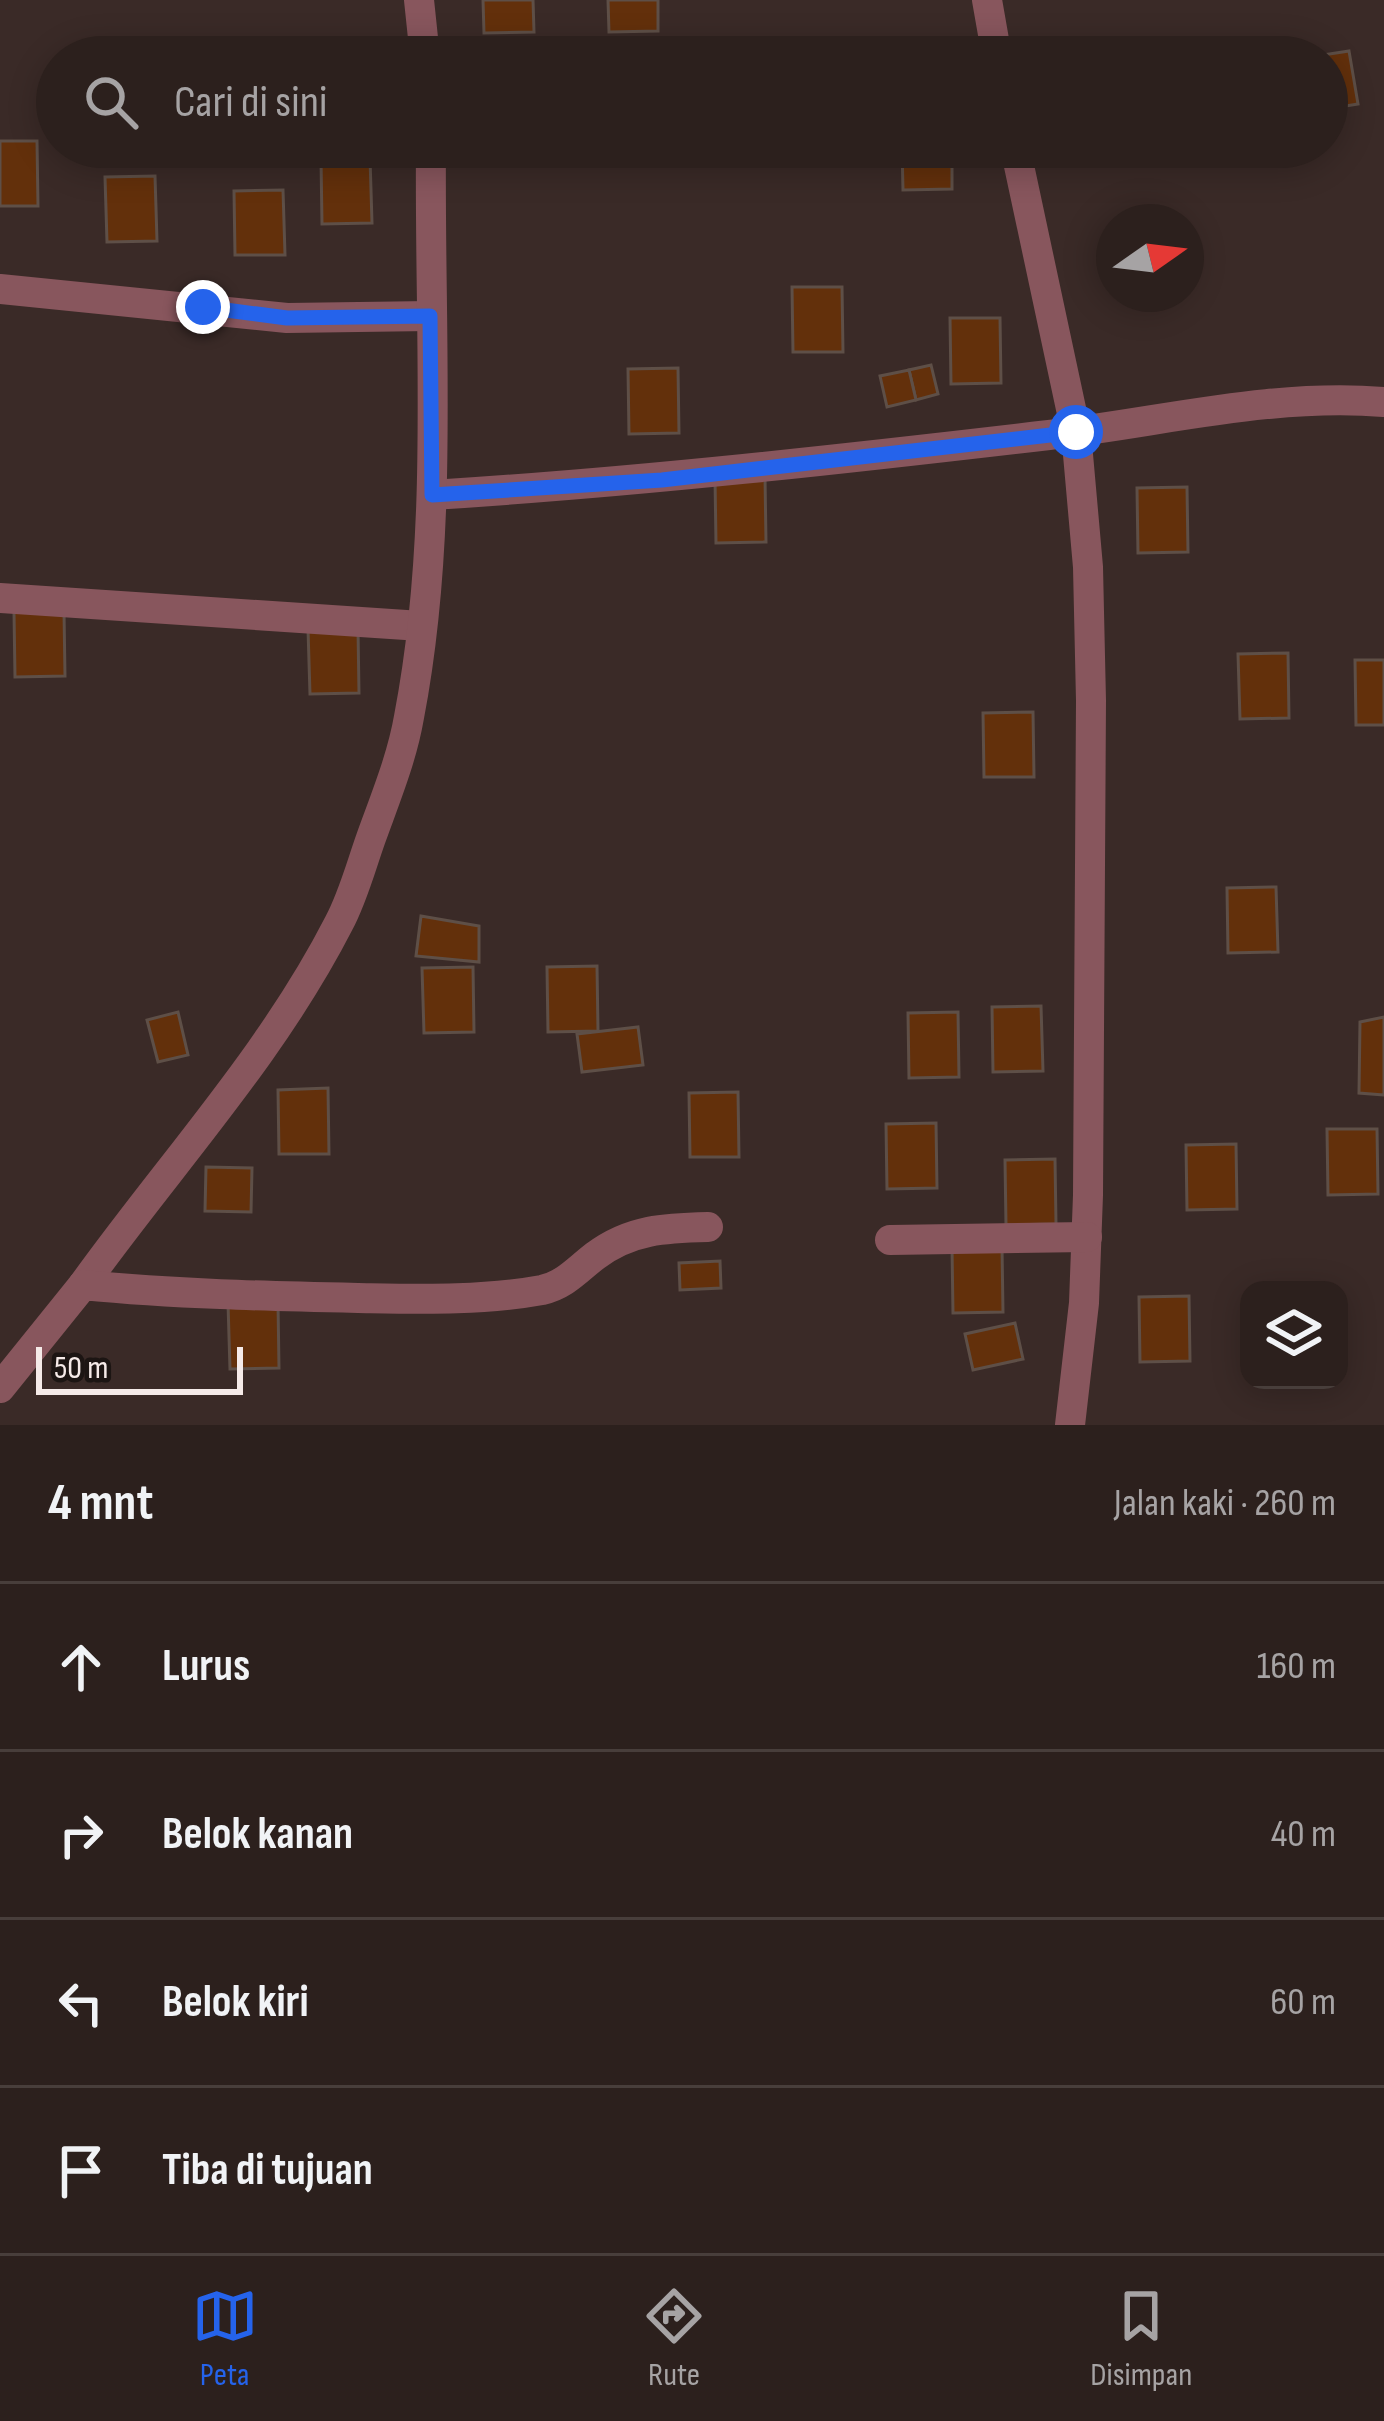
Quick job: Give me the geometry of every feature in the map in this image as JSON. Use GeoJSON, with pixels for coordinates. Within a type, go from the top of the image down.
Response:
{"type":"FeatureCollection","features":[{"type":"Feature","properties":{"kind":"street"},"geometry":{"type":"LineString","coordinates":[[419,0],[422,36]]}},
{"type":"Feature","properties":{"kind":"street"},"geometry":{"type":"LineString","coordinates":[[987,0],[993,36]]}},
{"type":"Feature","properties":{"kind":"street"},"geometry":{"type":"LineString","coordinates":[[0,1388],[142,1202],[220,1109],[310,976],[343,917],[409,720],[421,626],[432,495],[431,168]]}},
{"type":"Feature","properties":{"kind":"street"},"geometry":{"type":"LineString","coordinates":[[1019,168],[1076,432],[1088,566],[1087,1238],[1070,1425]]}},
{"type":"Feature","properties":{"kind":"street"},"geometry":{"type":"LineString","coordinates":[[0,289],[287,318],[430,316]]}},
{"type":"Feature","properties":{"kind":"street"},"geometry":{"type":"LineString","coordinates":[[432,495],[662,480],[1076,432],[1265,401],[1341,398],[1384,402]]}},
{"type":"Feature","properties":{"kind":"street"},"geometry":{"type":"LineString","coordinates":[[0,598],[421,626]]}},
{"type":"Feature","properties":{"kind":"street"},"geometry":{"type":"LineString","coordinates":[[83,1285],[191,1295],[435,1299],[520,1293],[548,1289],[573,1276],[596,1255],[642,1232],[708,1227]]}},
{"type":"Feature","properties":{"kind":"street"},"geometry":{"type":"LineString","coordinates":[[890,1240],[1087,1238]]}},
{"type":"Feature","properties":{"kind":"building"},"geometry":{"type":"Polygon","coordinates":[[[483,0],[533,0],[534,32],[484,33],[483,0]]]}},
{"type":"Feature","properties":{"kind":"building"},"geometry":{"type":"Polygon","coordinates":[[[608,0],[658,0],[658,31],[609,32],[608,0]]]}},
{"type":"Feature","properties":{"kind":"building"},"geometry":{"type":"Polygon","coordinates":[[[1348,51],[1358,104],[1348,106],[1348,51]]]}},
{"type":"Feature","properties":{"kind":"building"},"geometry":{"type":"Polygon","coordinates":[[[0,141],[36,141],[38,206],[0,206],[0,141]]]}},
{"type":"Feature","properties":{"kind":"building"},"geometry":{"type":"Polygon","coordinates":[[[321,168],[370,168],[372,223],[322,224],[321,168]]]}},
{"type":"Feature","properties":{"kind":"building"},"geometry":{"type":"Polygon","coordinates":[[[902,168],[952,168],[952,189],[903,190],[902,168]]]}},
{"type":"Feature","properties":{"kind":"building"},"geometry":{"type":"Polygon","coordinates":[[[155,176],[157,241],[107,242],[105,177],[155,176]]]}},
{"type":"Feature","properties":{"kind":"building"},"geometry":{"type":"Polygon","coordinates":[[[283,190],[285,255],[235,255],[234,191],[283,190]]]}},
{"type":"Feature","properties":{"kind":"building"},"geometry":{"type":"Polygon","coordinates":[[[792,287],[842,287],[843,352],[793,352],[792,287]]]}},
{"type":"Feature","properties":{"kind":"building"},"geometry":{"type":"Polygon","coordinates":[[[950,318],[1000,318],[1001,383],[951,384],[950,318]]]}},
{"type":"Feature","properties":{"kind":"building"},"geometry":{"type":"Polygon","coordinates":[[[931,365],[938,394],[916,400],[909,370],[931,365]]]}},
{"type":"Feature","properties":{"kind":"building"},"geometry":{"type":"Polygon","coordinates":[[[678,368],[679,433],[629,434],[628,369],[678,368]]]}},
{"type":"Feature","properties":{"kind":"building"},"geometry":{"type":"Polygon","coordinates":[[[909,370],[916,400],[887,407],[880,376],[909,370]]]}},
{"type":"Feature","properties":{"kind":"building"},"geometry":{"type":"Polygon","coordinates":[[[765,477],[766,542],[716,543],[715,478],[765,477]]]}},
{"type":"Feature","properties":{"kind":"building"},"geometry":{"type":"Polygon","coordinates":[[[1187,487],[1188,552],[1138,553],[1137,488],[1187,487]]]}},
{"type":"Feature","properties":{"kind":"building"},"geometry":{"type":"Polygon","coordinates":[[[14,612],[64,612],[65,676],[15,677],[14,612]]]}},
{"type":"Feature","properties":{"kind":"building"},"geometry":{"type":"Polygon","coordinates":[[[308,629],[358,629],[359,693],[310,694],[308,629]]]}},
{"type":"Feature","properties":{"kind":"building"},"geometry":{"type":"Polygon","coordinates":[[[1288,653],[1289,718],[1240,719],[1238,654],[1288,653]]]}},
{"type":"Feature","properties":{"kind":"building"},"geometry":{"type":"Polygon","coordinates":[[[1355,660],[1384,660],[1384,725],[1356,725],[1355,660]]]}},
{"type":"Feature","properties":{"kind":"building"},"geometry":{"type":"Polygon","coordinates":[[[1033,712],[1034,777],[984,777],[983,713],[1033,712]]]}},
{"type":"Feature","properties":{"kind":"building"},"geometry":{"type":"Polygon","coordinates":[[[1276,887],[1278,952],[1228,953],[1227,888],[1276,887]]]}},
{"type":"Feature","properties":{"kind":"building"},"geometry":{"type":"Polygon","coordinates":[[[421,916],[479,926],[479,962],[416,956],[421,916]]]}},
{"type":"Feature","properties":{"kind":"building"},"geometry":{"type":"Polygon","coordinates":[[[597,966],[598,1031],[548,1032],[547,967],[597,966]]]}},
{"type":"Feature","properties":{"kind":"building"},"geometry":{"type":"Polygon","coordinates":[[[473,967],[474,1032],[424,1033],[422,968],[473,967]]]}},
{"type":"Feature","properties":{"kind":"building"},"geometry":{"type":"Polygon","coordinates":[[[1041,1006],[1043,1071],[993,1072],[992,1007],[1041,1006]]]}},
{"type":"Feature","properties":{"kind":"building"},"geometry":{"type":"Polygon","coordinates":[[[178,1012],[188,1055],[158,1062],[147,1020],[178,1012]]]}},
{"type":"Feature","properties":{"kind":"building"},"geometry":{"type":"Polygon","coordinates":[[[958,1012],[959,1077],[909,1078],[908,1013],[958,1012]]]}},
{"type":"Feature","properties":{"kind":"building"},"geometry":{"type":"Polygon","coordinates":[[[1384,1017],[1384,1095],[1359,1093],[1360,1022],[1384,1017]]]}},
{"type":"Feature","properties":{"kind":"building"},"geometry":{"type":"Polygon","coordinates":[[[638,1027],[643,1065],[582,1072],[577,1034],[638,1027]]]}},
{"type":"Feature","properties":{"kind":"building"},"geometry":{"type":"Polygon","coordinates":[[[328,1088],[329,1154],[279,1154],[278,1090],[328,1088]]]}},
{"type":"Feature","properties":{"kind":"building"},"geometry":{"type":"Polygon","coordinates":[[[738,1092],[739,1157],[690,1157],[689,1093],[738,1092]]]}},
{"type":"Feature","properties":{"kind":"building"},"geometry":{"type":"Polygon","coordinates":[[[936,1123],[937,1188],[887,1189],[886,1124],[936,1123]]]}},
{"type":"Feature","properties":{"kind":"building"},"geometry":{"type":"Polygon","coordinates":[[[1327,1129],[1377,1129],[1378,1194],[1328,1195],[1327,1129]]]}},
{"type":"Feature","properties":{"kind":"building"},"geometry":{"type":"Polygon","coordinates":[[[1236,1144],[1237,1209],[1187,1210],[1186,1145],[1236,1144]]]}},
{"type":"Feature","properties":{"kind":"building"},"geometry":{"type":"Polygon","coordinates":[[[1055,1159],[1056,1224],[1006,1225],[1005,1160],[1055,1159]]]}},
{"type":"Feature","properties":{"kind":"building"},"geometry":{"type":"Polygon","coordinates":[[[206,1167],[252,1168],[251,1212],[205,1211],[206,1167]]]}},
{"type":"Feature","properties":{"kind":"building"},"geometry":{"type":"Polygon","coordinates":[[[1002,1247],[1003,1312],[953,1313],[952,1248],[1002,1247]]]}},
{"type":"Feature","properties":{"kind":"building"},"geometry":{"type":"Polygon","coordinates":[[[720,1261],[721,1288],[680,1290],[679,1263],[720,1261]]]}},
{"type":"Feature","properties":{"kind":"building"},"geometry":{"type":"Polygon","coordinates":[[[1189,1296],[1190,1361],[1140,1362],[1139,1297],[1189,1296]]]}},
{"type":"Feature","properties":{"kind":"building"},"geometry":{"type":"Polygon","coordinates":[[[228,1303],[278,1303],[279,1368],[230,1369],[228,1303]]]}},
{"type":"Feature","properties":{"kind":"building"},"geometry":{"type":"Polygon","coordinates":[[[1015,1323],[1023,1359],[973,1370],[965,1334],[1015,1323]]]}},
{"type":"Feature","properties":{"kind":"route"},"geometry":{"type":"LineString","coordinates":[[203,307],[287,318],[430,316],[432,495],[662,480],[1076,432]]}}]}
